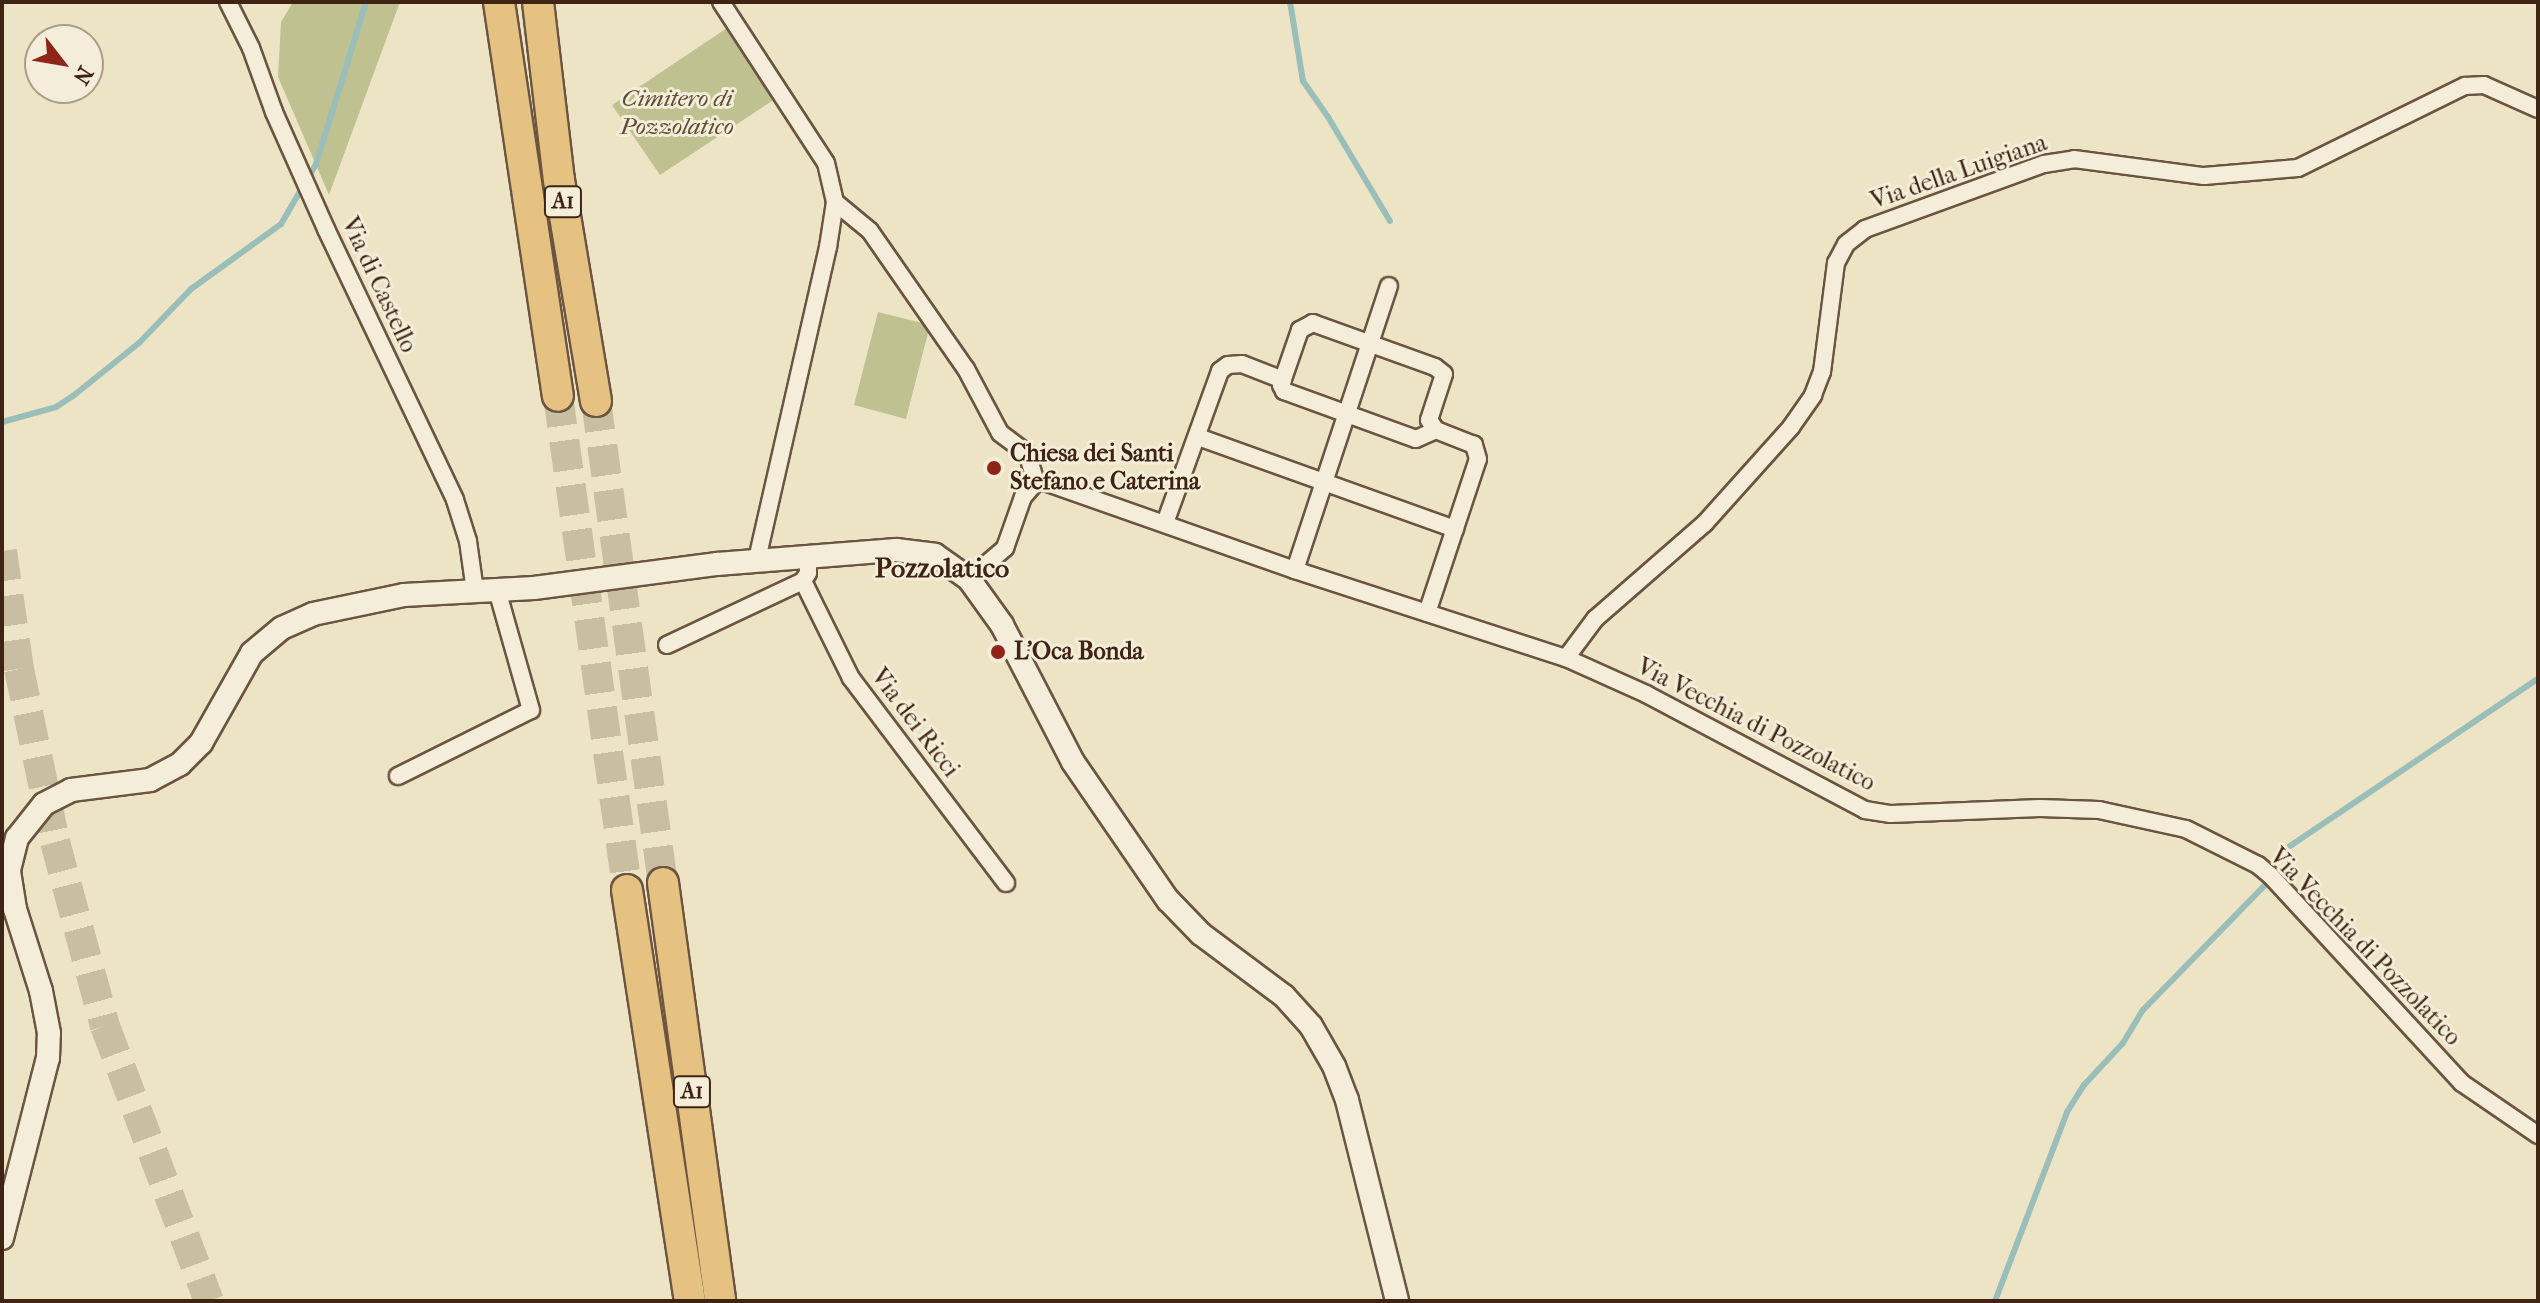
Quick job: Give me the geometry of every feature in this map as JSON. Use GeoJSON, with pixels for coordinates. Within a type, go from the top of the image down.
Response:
{"type":"FeatureCollection","features":[{"type":"Feature","properties":{"kind":"highway","name":"A1"},"geometry":{"type":"LineString","coordinates":[[499,2],[558,396]]}},
{"type":"Feature","properties":{"kind":"highway","name":"A1"},"geometry":{"type":"LineString","coordinates":[[538,2],[559,180],[596,401]]}},
{"type":"Feature","properties":{"kind":"highway","name":"A1"},"geometry":{"type":"LineString","coordinates":[[663,883],[720,1301]]}},
{"type":"Feature","properties":{"kind":"highway","name":"A1"},"geometry":{"type":"LineString","coordinates":[[627,890],[690,1301]]}},
{"type":"Feature","properties":{"kind":"main road"},"geometry":{"type":"LineString","coordinates":[[2,1238],[48,1058],[46,1010],[9,886],[12,854],[27,822],[44,804],[71,790],[135,784],[180,764],[201,743],[252,653],[297,620],[357,602],[486,591],[757,559],[916,551],[935,555],[969,579],[1002,625],[1073,762],[1168,900],[1201,934],[1284,996],[1311,1026],[1334,1066],[1359,1141],[1397,1301]]}},
{"type":"Feature","properties":{"kind":"street","name":"Via di Castello"},"geometry":{"type":"LineString","coordinates":[[228,2],[251,48],[274,112],[326,229],[455,500],[531,710],[398,776]]}},
{"type":"Feature","properties":{"kind":"street"},"geometry":{"type":"LineString","coordinates":[[721,2],[826,163],[835,202],[828,247],[757,559]]}},
{"type":"Feature","properties":{"kind":"street","name":"Via della Luigiana"},"geometry":{"type":"LineString","coordinates":[[1566,658],[1595,619],[1705,523],[1791,427],[1813,395],[1822,372],[1836,263],[1846,244],[1865,229],[2044,164],[2074,159],[2204,176],[2298,168],[2465,86],[2484,85],[2538,109]]}},
{"type":"Feature","properties":{"kind":"street"},"geometry":{"type":"LineString","coordinates":[[835,202],[870,231],[966,369],[1000,433],[1027,453],[1036,482],[1023,497],[1005,548],[969,579]]}},
{"type":"Feature","properties":{"kind":"street"},"geometry":{"type":"LineString","coordinates":[[1295,570],[1389,286]]}},
{"type":"Feature","properties":{"kind":"street"},"geometry":{"type":"LineString","coordinates":[[1427,613],[1478,459],[1474,445],[1436,430],[1429,420],[1444,374],[1435,367],[1313,323],[1305,325],[1283,380],[1284,391],[1416,439],[1436,430]]}},
{"type":"Feature","properties":{"kind":"street"},"geometry":{"type":"LineString","coordinates":[[1165,523],[1220,371],[1228,365],[1242,364],[1283,380]]}},
{"type":"Feature","properties":{"kind":"street"},"geometry":{"type":"LineString","coordinates":[[1198,437],[1455,529]]}},
{"type":"Feature","properties":{"kind":"street","name":"Via Vecchia di Pozzolatico"},"geometry":{"type":"LineString","coordinates":[[1036,482],[1055,484],[1295,570],[1566,658],[1646,694],[1865,810],[1891,814],[2040,808],[2099,810],[2186,829],[2230,850],[2270,875],[2462,1083],[2538,1135]]}},
{"type":"Feature","properties":{"kind":"street"},"geometry":{"type":"LineString","coordinates":[[667,645],[803,581],[808,573],[808,556]]}},
{"type":"Feature","properties":{"kind":"street","name":"Via dei Ricci"},"geometry":{"type":"LineString","coordinates":[[803,581],[851,678],[1006,883]]}},
{"type":"Feature","properties":{"kind":"green space"},"geometry":{"type":"Polygon","coordinates":[[[293,2],[400,2],[329,195],[278,77],[281,22],[293,2]]]}},
{"type":"Feature","properties":{"kind":"green space","name":"Cimitero di Pozzolatico"},"geometry":{"type":"Polygon","coordinates":[[[727,28],[775,99],[660,175],[612,105],[727,28]]]}},
{"type":"Feature","properties":{"kind":"green space"},"geometry":{"type":"Polygon","coordinates":[[[878,312],[930,325],[906,419],[854,405],[878,312]]]}},
{"type":"Feature","properties":{"kind":"waterway"},"geometry":{"type":"LineString","coordinates":[[2,422],[56,407],[73,396],[139,343],[191,289],[281,224],[316,164],[366,2]]}},
{"type":"Feature","properties":{"kind":"waterway"},"geometry":{"type":"LineString","coordinates":[[1290,2],[1303,81],[1390,221]]}},
{"type":"Feature","properties":{"kind":"waterway"},"geometry":{"type":"LineString","coordinates":[[2290,846],[2538,679]]}},
{"type":"Feature","properties":{"kind":"waterway"},"geometry":{"type":"LineString","coordinates":[[1995,1301],[2067,1112],[2084,1085],[2123,1043],[2143,1010],[2266,884]]}},
{"type":"Feature","properties":{"kind":"tunnel"},"geometry":{"type":"LineString","coordinates":[[558,396],[627,890]]}},
{"type":"Feature","properties":{"kind":"tunnel"},"geometry":{"type":"LineString","coordinates":[[596,401],[663,883]]}},
{"type":"Feature","properties":{"kind":"tunnel"},"geometry":{"type":"LineString","coordinates":[[2,551],[19,669],[55,842],[105,1026],[209,1301]]}},
{"type":"Feature","properties":{"kind":"place","name":"Chiesa dei Santi Stefano e Caterina"},"geometry":{"type":"Point","coordinates":[994,468]}},
{"type":"Feature","properties":{"kind":"place","name":"L’Oca Bonda"},"geometry":{"type":"Point","coordinates":[998,652]}},
{"type":"Feature","properties":{"kind":"district","name":"Pozzolatico"},"geometry":{"type":"Point","coordinates":[942,568]}}]}
